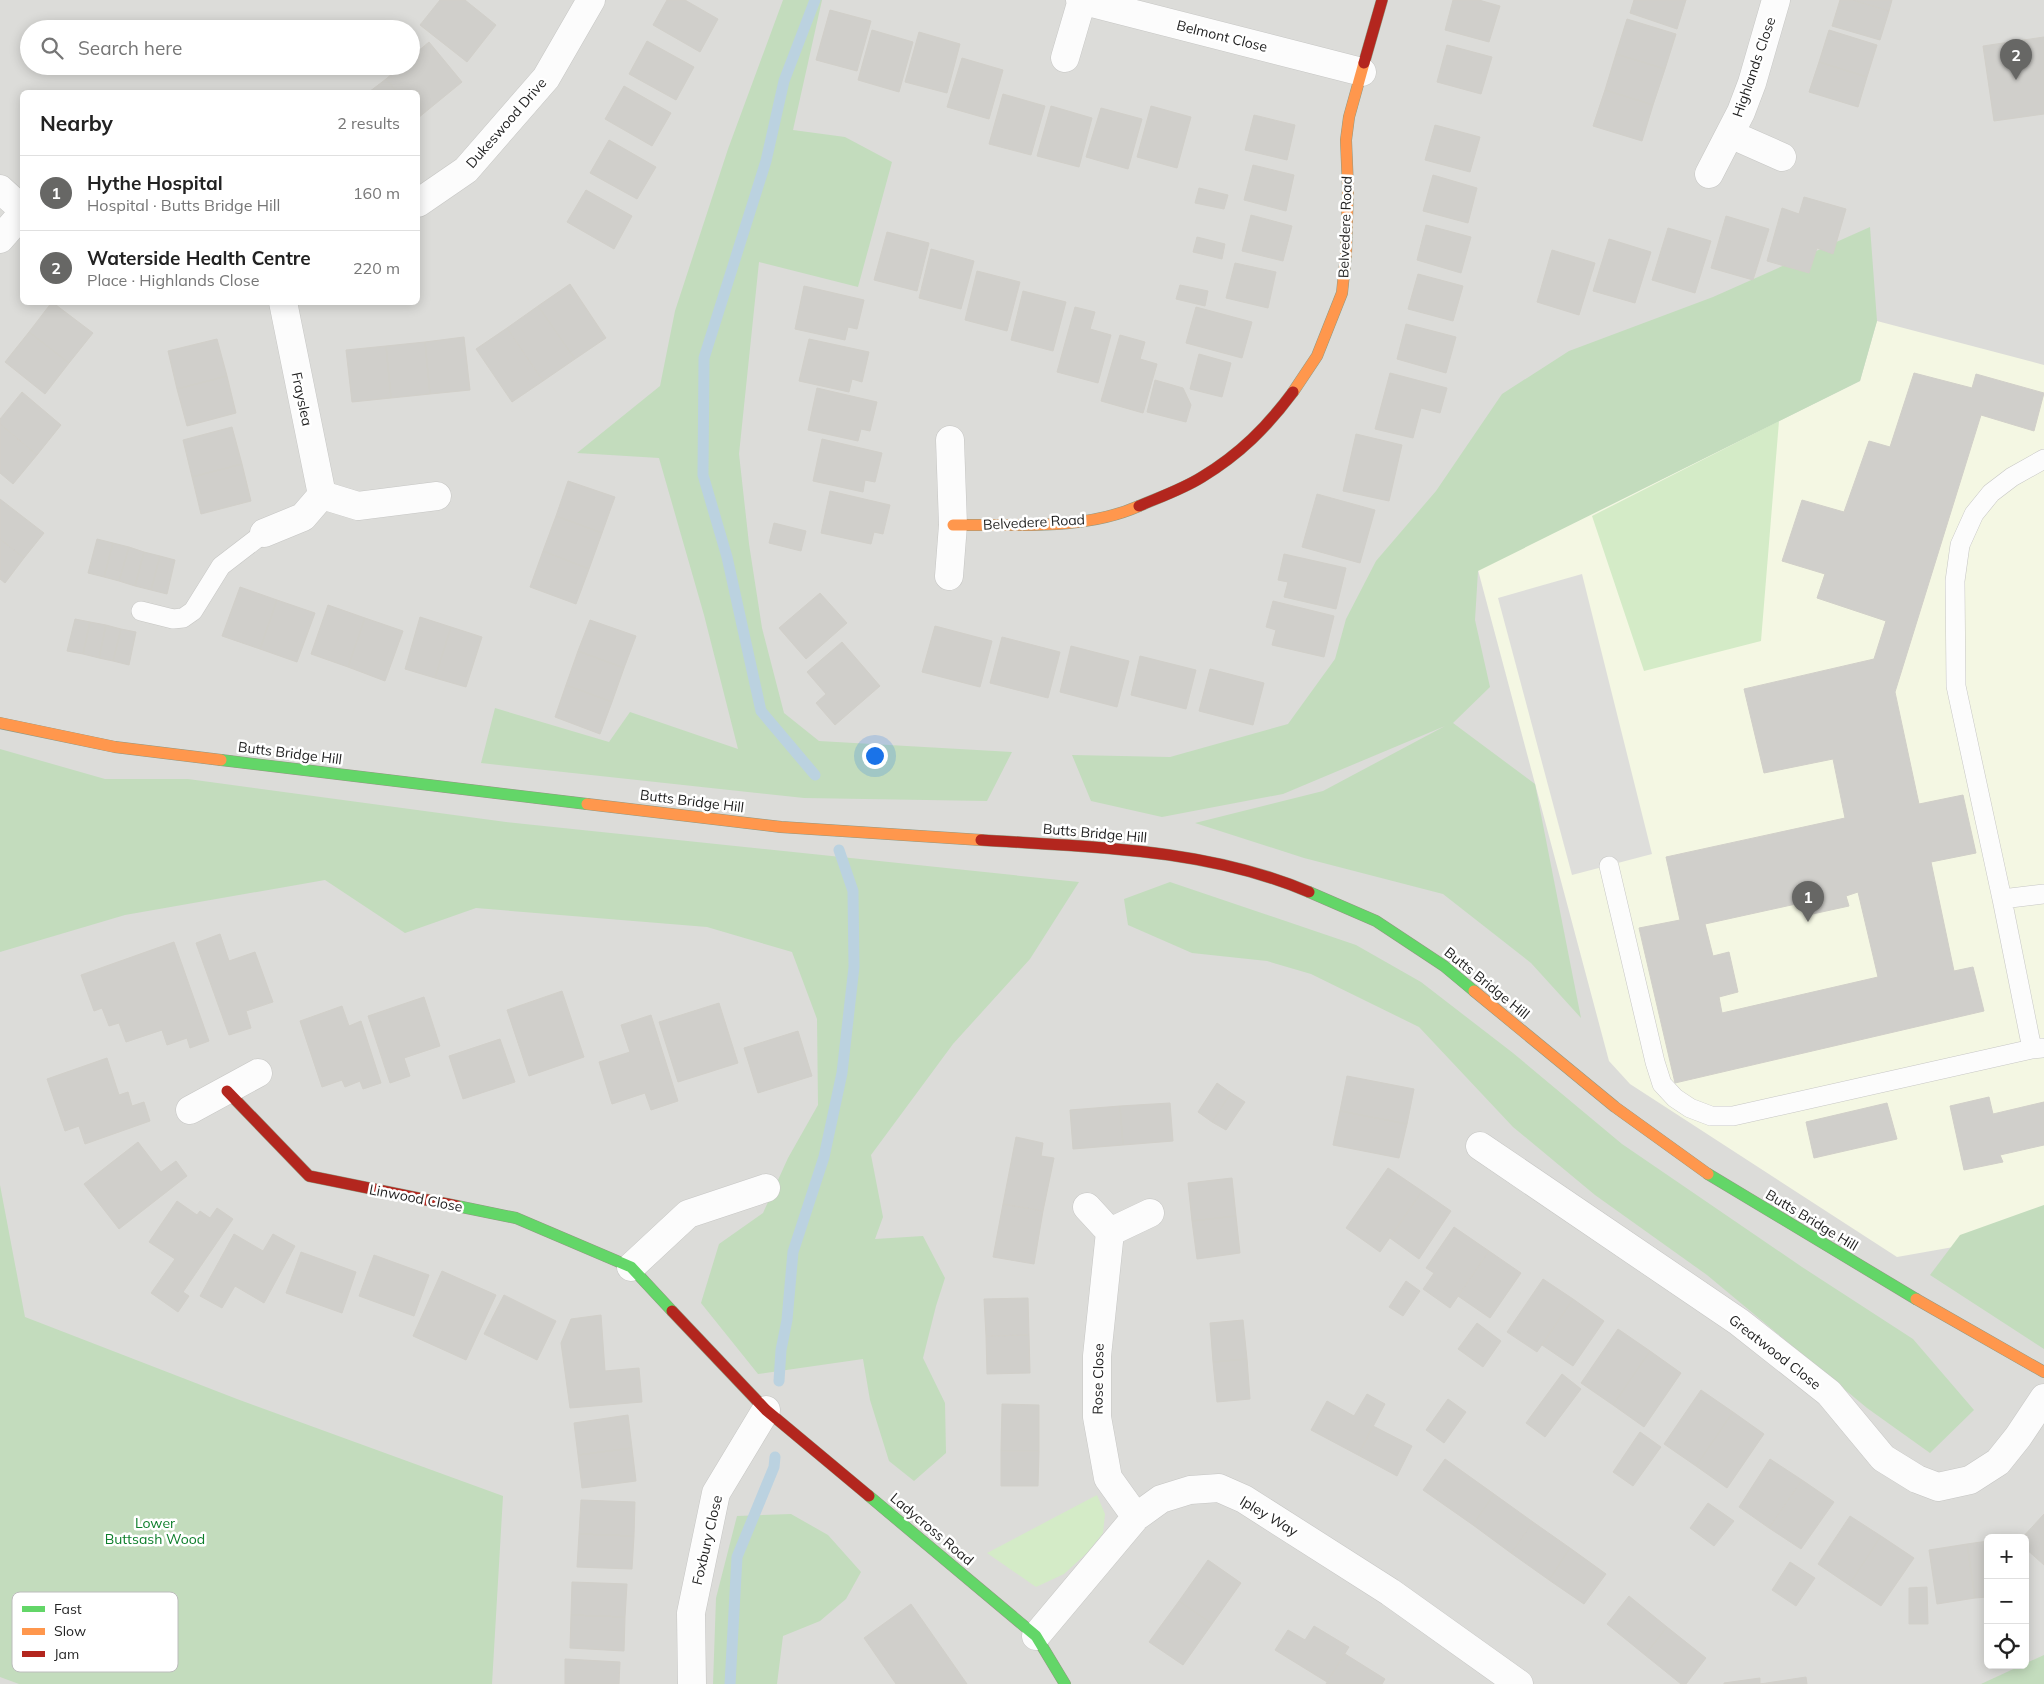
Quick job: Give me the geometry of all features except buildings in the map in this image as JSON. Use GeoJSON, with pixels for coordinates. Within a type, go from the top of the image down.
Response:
{"type":"FeatureCollection","features":[{"type":"Feature","properties":{"kind":"street","name":"Dukeswood Drive"},"geometry":{"type":"LineString","coordinates":[[420,202],[466,170],[546,78],[591,0]]}},
{"type":"Feature","properties":{"kind":"street","name":"Belmont Close"},"geometry":{"type":"LineString","coordinates":[[1065,58],[1081,0],[1362,72]]}},
{"type":"Feature","properties":{"kind":"street","name":"Belvedere Road"},"geometry":{"type":"LineString","coordinates":[[953,525],[1070,523],[1123,513],[1201,478],[1253,440],[1298,385],[1317,356],[1342,293],[1346,254],[1348,188],[1346,140],[1350,117],[1382,0]]}},
{"type":"Feature","properties":{"kind":"street","name":"Highlands Close"},"geometry":{"type":"LineString","coordinates":[[1709,174],[1730,134],[1752,83],[1776,0]]}},
{"type":"Feature","properties":{"kind":"street","name":"Highlands Close"},"geometry":{"type":"LineString","coordinates":[[1730,134],[1782,157]]}},
{"type":"Feature","properties":{"kind":"street"},"geometry":{"type":"LineString","coordinates":[[0,189],[20,207]]}},
{"type":"Feature","properties":{"kind":"street"},"geometry":{"type":"LineString","coordinates":[[0,239],[20,216]]}},
{"type":"Feature","properties":{"kind":"street","name":"Frayslea"},"geometry":{"type":"LineString","coordinates":[[284,305],[322,495]]}},
{"type":"Feature","properties":{"kind":"street"},"geometry":{"type":"LineString","coordinates":[[949,576],[953,525],[950,440]]}},
{"type":"Feature","properties":{"kind":"street"},"geometry":{"type":"LineString","coordinates":[[264,533],[303,516],[322,495],[358,506],[437,496]]}},
{"type":"Feature","properties":{"kind":"street","name":"Butts Bridge Hill"},"geometry":{"type":"LineString","coordinates":[[0,723],[115,747],[781,827],[1125,849],[1196,859],[1276,878],[1376,921],[1444,966],[1615,1107],[1721,1182],[1851,1261],[2044,1372]]}},
{"type":"Feature","properties":{"kind":"street"},"geometry":{"type":"LineString","coordinates":[[190,1110],[258,1073]]}},
{"type":"Feature","properties":{"kind":"street","name":"Linwood Close"},"geometry":{"type":"LineString","coordinates":[[227,1091],[309,1176],[516,1218],[631,1267],[766,1410]]}},
{"type":"Feature","properties":{"kind":"street","name":"Greatwood Close"},"geometry":{"type":"LineString","coordinates":[[1480,1146],[1739,1322],[1829,1393],[1883,1458],[1917,1479],[1938,1487],[1970,1480],[1998,1462],[2018,1437],[2044,1398]]}},
{"type":"Feature","properties":{"kind":"street"},"geometry":{"type":"LineString","coordinates":[[631,1267],[688,1214],[766,1188]]}},
{"type":"Feature","properties":{"kind":"street"},"geometry":{"type":"LineString","coordinates":[[1086,1207],[1110,1232],[1150,1213]]}},
{"type":"Feature","properties":{"kind":"street","name":"Rose Close"},"geometry":{"type":"LineString","coordinates":[[1110,1232],[1097,1356],[1097,1417],[1108,1478],[1136,1517]]}},
{"type":"Feature","properties":{"kind":"street","name":"Ladycross Road"},"geometry":{"type":"LineString","coordinates":[[766,1410],[1036,1636],[1065,1684]]}},
{"type":"Feature","properties":{"kind":"street","name":"Foxbury Close"},"geometry":{"type":"LineString","coordinates":[[692,1684],[691,1612],[716,1493],[766,1410]]}},
{"type":"Feature","properties":{"kind":"street","name":"Ipley Way"},"geometry":{"type":"LineString","coordinates":[[1036,1636],[1136,1517],[1161,1499],[1190,1490],[1219,1488],[1244,1499],[1390,1592],[1519,1684]]}},
{"type":"Feature","properties":{"kind":"lane"},"geometry":{"type":"LineString","coordinates":[[1609,866],[1655,1062],[1662,1084],[1675,1098],[1690,1108],[1711,1116],[1733,1116],[2038,1048],[2002,899],[1956,686],[1955,581],[1960,545],[1974,514],[1991,493],[2012,477],[2044,459]]}},
{"type":"Feature","properties":{"kind":"lane"},"geometry":{"type":"LineString","coordinates":[[141,611],[173,619],[183,618],[193,611],[221,566],[264,533]]}},
{"type":"Feature","properties":{"kind":"lane"},"geometry":{"type":"LineString","coordinates":[[2002,899],[2044,894]]}},
{"type":"Feature","properties":{"kind":"shaded area"},"geometry":{"type":"Polygon","coordinates":[[[0,0],[2044,0],[2044,1684],[0,1684],[0,0]]]}},
{"type":"Feature","properties":{"kind":"shaded area"},"geometry":{"type":"Polygon","coordinates":[[[1877,321],[2044,365],[2044,1231],[1897,1257],[1630,1084],[1609,1061],[1478,570],[1860,381],[1877,321]]]}},
{"type":"Feature","properties":{"kind":"shaded area"},"geometry":{"type":"Polygon","coordinates":[[[1582,574],[1652,854],[1572,875],[1498,598],[1582,574]]]}},
{"type":"Feature","properties":{"kind":"green space"},"geometry":{"type":"Polygon","coordinates":[[[783,0],[822,0],[793,130],[845,137],[892,162],[858,287],[759,262],[739,454],[749,544],[762,628],[784,713],[819,741],[1012,752],[987,801],[804,798],[481,763],[495,708],[609,742],[630,712],[738,749],[704,615],[659,458],[577,453],[660,386],[675,311],[728,149],[783,0]]]}},
{"type":"Feature","properties":{"kind":"green space"},"geometry":{"type":"Polygon","coordinates":[[[1870,227],[1877,321],[1860,381],[1478,571],[1475,620],[1490,687],[1453,723],[1535,784],[1581,1018],[1531,963],[1443,894],[1304,858],[1195,823],[1323,791],[1445,726],[1283,794],[1162,817],[1091,801],[1072,755],[1170,757],[1288,724],[1335,659],[1346,619],[1376,561],[1436,491],[1502,394],[1569,351],[1713,297],[1870,227]]]}},
{"type":"Feature","properties":{"kind":"green space"},"geometry":{"type":"Polygon","coordinates":[[[1779,421],[1761,641],[1644,671],[1592,516],[1779,421]]]}},
{"type":"Feature","properties":{"kind":"green space"},"geometry":{"type":"Polygon","coordinates":[[[0,749],[105,779],[188,779],[506,822],[1079,882],[1030,959],[953,1044],[871,1155],[883,1217],[875,1239],[923,1236],[945,1278],[923,1358],[945,1403],[946,1453],[914,1481],[889,1461],[870,1400],[863,1359],[758,1374],[701,1303],[719,1244],[763,1213],[788,1158],[818,1105],[817,1019],[792,952],[707,927],[476,908],[405,933],[325,880],[125,915],[0,952],[0,749]]]}},
{"type":"Feature","properties":{"kind":"green space"},"geometry":{"type":"Polygon","coordinates":[[[1170,882],[1356,945],[1421,982],[1513,1053],[1622,1144],[1802,1267],[1913,1339],[1974,1410],[1930,1453],[1867,1408],[1707,1275],[1595,1195],[1513,1127],[1419,1027],[1311,974],[1267,961],[1192,953],[1128,925],[1124,899],[1170,882]]]}},
{"type":"Feature","properties":{"kind":"green space","name":"Lower Buttsash Wood"},"geometry":{"type":"Polygon","coordinates":[[[0,1185],[25,1317],[237,1399],[503,1496],[492,1684],[19,1684],[0,1677],[0,1185]]]}},
{"type":"Feature","properties":{"kind":"green space"},"geometry":{"type":"Polygon","coordinates":[[[2044,1205],[2044,1349],[1930,1275],[1960,1235],[2044,1205]]]}},
{"type":"Feature","properties":{"kind":"green space"},"geometry":{"type":"Polygon","coordinates":[[[1097,1495],[1105,1514],[1103,1533],[1087,1553],[1064,1574],[1036,1587],[987,1553],[1097,1495]]]}},
{"type":"Feature","properties":{"kind":"green space"},"geometry":{"type":"Polygon","coordinates":[[[791,1514],[828,1535],[861,1572],[846,1599],[820,1621],[783,1636],[777,1684],[713,1684],[716,1598],[737,1516],[791,1514]]]}},
{"type":"Feature","properties":{"kind":"green space"},"geometry":{"type":"Polygon","coordinates":[[[2044,1655],[2044,1684],[1981,1684],[2014,1669],[2029,1669],[2029,1662],[2044,1655]]]}},
{"type":"Feature","properties":{"kind":"waterway"},"geometry":{"type":"LineString","coordinates":[[815,0],[784,81],[766,161],[704,358],[703,475],[727,557],[761,711],[815,775]]}},
{"type":"Feature","properties":{"kind":"waterway"},"geometry":{"type":"LineString","coordinates":[[779,1381],[793,1252],[824,1157],[842,1073],[854,967],[853,891],[839,850]]}},
{"type":"Feature","properties":{"kind":"waterway"},"geometry":{"type":"LineString","coordinates":[[730,1684],[737,1557],[774,1467],[775,1457]]}},
{"type":"Feature","properties":{"kind":"traffic: fast"},"geometry":{"type":"LineString","coordinates":[[221,760],[587,804]]}},
{"type":"Feature","properties":{"kind":"traffic: fast"},"geometry":{"type":"LineString","coordinates":[[1309,892],[1376,921],[1444,966],[1474,991]]}},
{"type":"Feature","properties":{"kind":"traffic: fast"},"geometry":{"type":"LineString","coordinates":[[1708,1174],[1916,1299]]}},
{"type":"Feature","properties":{"kind":"traffic: fast"},"geometry":{"type":"LineString","coordinates":[[457,1206],[516,1218],[631,1267],[672,1311]]}},
{"type":"Feature","properties":{"kind":"traffic: fast"},"geometry":{"type":"LineString","coordinates":[[869,1496],[1036,1636],[1065,1684]]}},
{"type":"Feature","properties":{"kind":"traffic: slow"},"geometry":{"type":"LineString","coordinates":[[1293,392],[1317,356],[1342,293],[1346,254],[1348,188],[1346,140],[1349,117],[1364,63]]}},
{"type":"Feature","properties":{"kind":"traffic: slow"},"geometry":{"type":"LineString","coordinates":[[953,525],[1072,523],[1117,514],[1139,506]]}},
{"type":"Feature","properties":{"kind":"traffic: slow"},"geometry":{"type":"LineString","coordinates":[[0,723],[115,747],[221,760]]}},
{"type":"Feature","properties":{"kind":"traffic: slow"},"geometry":{"type":"LineString","coordinates":[[587,804],[781,827],[981,840]]}},
{"type":"Feature","properties":{"kind":"traffic: slow"},"geometry":{"type":"LineString","coordinates":[[1474,991],[1615,1107],[1708,1174]]}},
{"type":"Feature","properties":{"kind":"traffic: slow"},"geometry":{"type":"LineString","coordinates":[[1916,1299],[2044,1372]]}},
{"type":"Feature","properties":{"kind":"traffic: jam"},"geometry":{"type":"LineString","coordinates":[[1364,63],[1382,0]]}},
{"type":"Feature","properties":{"kind":"traffic: jam"},"geometry":{"type":"LineString","coordinates":[[1139,506],[1187,485],[1229,459],[1263,428],[1293,392]]}},
{"type":"Feature","properties":{"kind":"traffic: jam"},"geometry":{"type":"LineString","coordinates":[[981,840],[1106,848],[1189,858],[1230,866],[1270,877],[1309,892]]}},
{"type":"Feature","properties":{"kind":"traffic: jam"},"geometry":{"type":"LineString","coordinates":[[227,1091],[309,1176],[457,1206]]}},
{"type":"Feature","properties":{"kind":"traffic: jam"},"geometry":{"type":"LineString","coordinates":[[672,1311],[766,1410],[869,1496]]}},
{"type":"Feature","properties":{"kind":"place","name":"Waterside Health Centre"},"geometry":{"type":"Point","coordinates":[2016,80]}},
{"type":"Feature","properties":{"kind":"place","name":"Hythe Hospital"},"geometry":{"type":"Point","coordinates":[1808,922]}}]}
